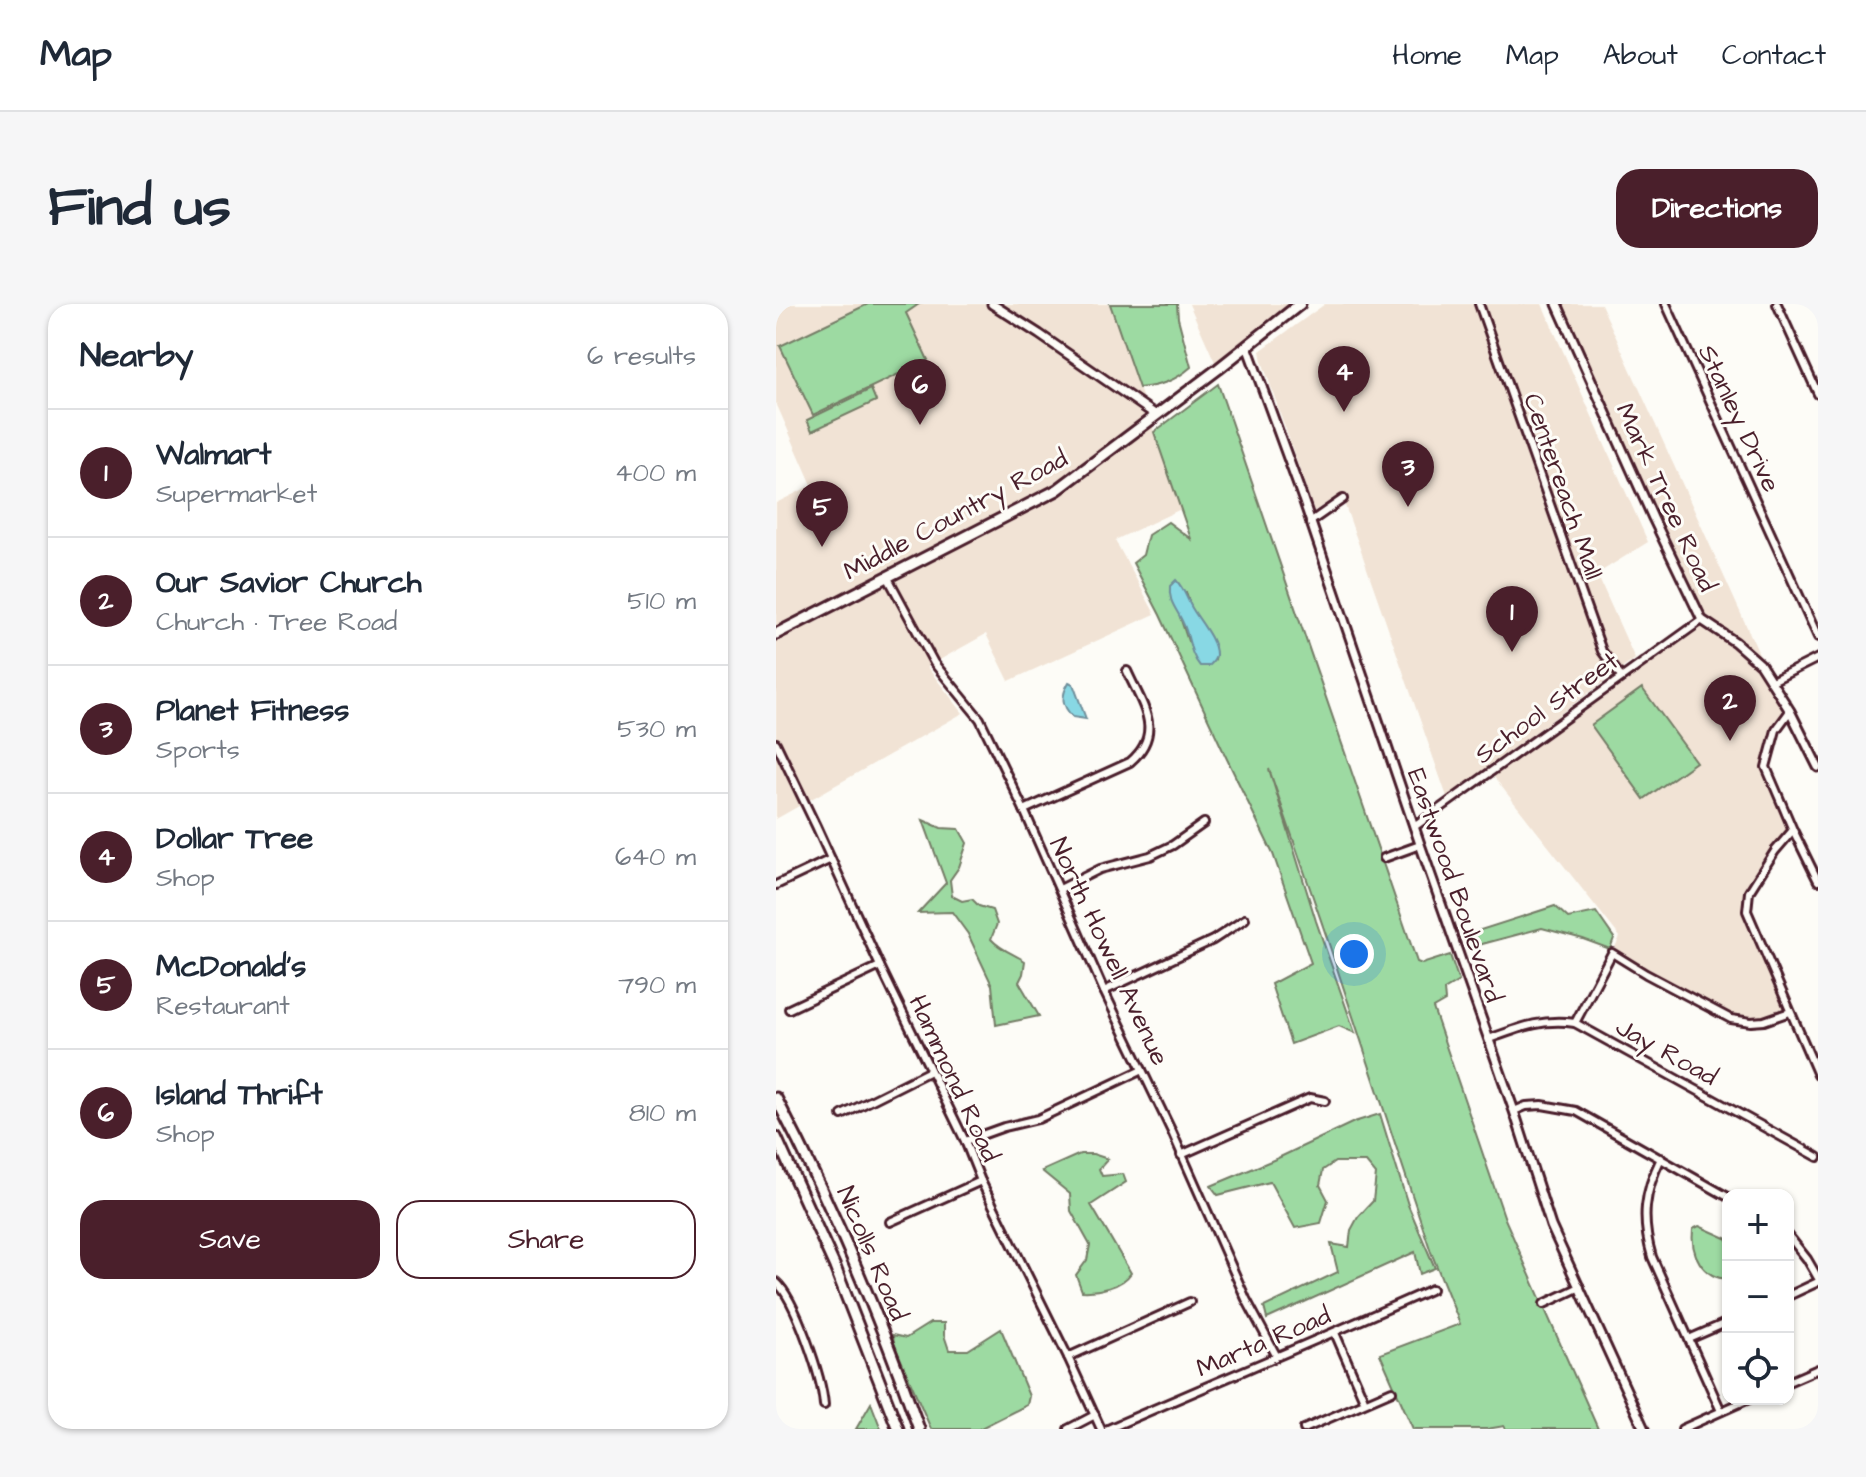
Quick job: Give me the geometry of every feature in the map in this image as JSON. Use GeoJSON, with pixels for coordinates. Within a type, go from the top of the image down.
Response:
{"type":"FeatureCollection","features":[{"type":"Feature","properties":{"kind":"main road","name":"Middle Country Road"},"geometry":{"type":"LineString","coordinates":[[776,634],[1057,490],[1300,304]]}},
{"type":"Feature","properties":{"kind":"main road","name":"Nicolls Road"},"geometry":{"type":"LineString","coordinates":[[776,1098],[855,1263],[919,1429]]}},
{"type":"Feature","properties":{"kind":"main road","name":"Nicolls Road"},"geometry":{"type":"LineString","coordinates":[[776,1137],[841,1280],[898,1429]]}},
{"type":"Feature","properties":{"kind":"street"},"geometry":{"type":"LineString","coordinates":[[992,304],[1156,415]]}},
{"type":"Feature","properties":{"kind":"street","name":"Centereach Mall"},"geometry":{"type":"LineString","coordinates":[[1479,304],[1602,651],[1621,677]]}},
{"type":"Feature","properties":{"kind":"street","name":"Mark Tree Road"},"geometry":{"type":"LineString","coordinates":[[1557,304],[1702,620],[1735,642],[1760,664],[1790,711],[1818,767]]}},
{"type":"Feature","properties":{"kind":"street","name":"Stanley Drive"},"geometry":{"type":"LineString","coordinates":[[1666,304],[1818,637]]}},
{"type":"Feature","properties":{"kind":"street"},"geometry":{"type":"LineString","coordinates":[[1777,304],[1818,394]]}},
{"type":"Feature","properties":{"kind":"street","name":"Eastwood Boulevard"},"geometry":{"type":"LineString","coordinates":[[1247,346],[1514,1111],[1551,1226],[1644,1429]]}},
{"type":"Feature","properties":{"kind":"street"},"geometry":{"type":"LineString","coordinates":[[1310,522],[1343,499]]}},
{"type":"Feature","properties":{"kind":"street","name":"North Howell Avenue"},"geometry":{"type":"LineString","coordinates":[[887,576],[934,663],[980,719],[1246,1299],[1276,1355]]}},
{"type":"Feature","properties":{"kind":"street","name":"School Street"},"geometry":{"type":"LineString","coordinates":[[1414,827],[1702,620]]}},
{"type":"Feature","properties":{"kind":"street"},"geometry":{"type":"LineString","coordinates":[[1772,681],[1818,658]]}},
{"type":"Feature","properties":{"kind":"street"},"geometry":{"type":"LineString","coordinates":[[1024,810],[1130,762],[1141,752],[1146,745],[1148,718],[1127,671]]}},
{"type":"Feature","properties":{"kind":"street"},"geometry":{"type":"LineString","coordinates":[[1790,711],[1776,730],[1766,767],[1818,881]]}},
{"type":"Feature","properties":{"kind":"street","name":"Hammond Road"},"geometry":{"type":"LineString","coordinates":[[776,743],[1101,1429]]}},
{"type":"Feature","properties":{"kind":"street"},"geometry":{"type":"LineString","coordinates":[[1060,889],[1100,869],[1150,856],[1173,845],[1204,823]]}},
{"type":"Feature","properties":{"kind":"street"},"geometry":{"type":"LineString","coordinates":[[1793,830],[1772,855],[1749,892],[1747,911],[1818,1075]]}},
{"type":"Feature","properties":{"kind":"street"},"geometry":{"type":"LineString","coordinates":[[1384,858],[1420,845]]}},
{"type":"Feature","properties":{"kind":"street"},"geometry":{"type":"LineString","coordinates":[[776,885],[831,859]]}},
{"type":"Feature","properties":{"kind":"street"},"geometry":{"type":"LineString","coordinates":[[1104,991],[1213,940],[1245,919]]}},
{"type":"Feature","properties":{"kind":"street"},"geometry":{"type":"LineString","coordinates":[[1575,1023],[1612,953],[1731,1019],[1764,1021],[1790,1012]]}},
{"type":"Feature","properties":{"kind":"street"},"geometry":{"type":"LineString","coordinates":[[789,1009],[880,966]]}},
{"type":"Feature","properties":{"kind":"street","name":"Jay Road"},"geometry":{"type":"LineString","coordinates":[[1489,1039],[1536,1023],[1554,1020],[1575,1023],[1815,1155]]}},
{"type":"Feature","properties":{"kind":"street"},"geometry":{"type":"LineString","coordinates":[[965,1141],[1038,1119],[1142,1070]]}},
{"type":"Feature","properties":{"kind":"street"},"geometry":{"type":"LineString","coordinates":[[842,1115],[930,1071]]}},
{"type":"Feature","properties":{"kind":"street"},"geometry":{"type":"LineString","coordinates":[[1181,1155],[1310,1098],[1325,1101]]}},
{"type":"Feature","properties":{"kind":"street"},"geometry":{"type":"LineString","coordinates":[[1514,1111],[1542,1105],[1570,1109],[1722,1194]]}},
{"type":"Feature","properties":{"kind":"street"},"geometry":{"type":"LineString","coordinates":[[1815,1155],[1818,1143]]}},
{"type":"Feature","properties":{"kind":"street"},"geometry":{"type":"LineString","coordinates":[[1661,1158],[1646,1198],[1644,1219],[1648,1243],[1721,1411]]}},
{"type":"Feature","properties":{"kind":"street"},"geometry":{"type":"LineString","coordinates":[[890,1222],[981,1181]]}},
{"type":"Feature","properties":{"kind":"street"},"geometry":{"type":"LineString","coordinates":[[1794,1241],[1818,1280],[1794,1293]]}},
{"type":"Feature","properties":{"kind":"street"},"geometry":{"type":"LineString","coordinates":[[776,1282],[784,1290],[812,1353],[824,1405]]}},
{"type":"Feature","properties":{"kind":"street"},"geometry":{"type":"LineString","coordinates":[[1544,1304],[1580,1287]]}},
{"type":"Feature","properties":{"kind":"street","name":"Marta Road"},"geometry":{"type":"LineString","coordinates":[[1108,1429],[1432,1289]]}},
{"type":"Feature","properties":{"kind":"street"},"geometry":{"type":"LineString","coordinates":[[1068,1357],[1190,1302]]}},
{"type":"Feature","properties":{"kind":"street"},"geometry":{"type":"LineString","coordinates":[[1689,1339],[1722,1325]]}},
{"type":"Feature","properties":{"kind":"street"},"geometry":{"type":"LineString","coordinates":[[1335,1333],[1365,1402]]}},
{"type":"Feature","properties":{"kind":"street"},"geometry":{"type":"LineString","coordinates":[[1794,1379],[1818,1369]]}},
{"type":"Feature","properties":{"kind":"street"},"geometry":{"type":"LineString","coordinates":[[1304,1429],[1392,1391]]}},
{"type":"Feature","properties":{"kind":"street"},"geometry":{"type":"LineString","coordinates":[[1682,1429],[1735,1405]]}},
{"type":"Feature","properties":{"kind":"street"},"geometry":{"type":"LineString","coordinates":[[1068,1429],[1095,1415]]}},
{"type":"Feature","properties":{"kind":"shaded area"},"geometry":{"type":"Polygon","coordinates":[[[776,304],[1110,304],[1181,509],[1115,540],[1155,614],[1009,681],[986,634],[927,667],[963,713],[776,819],[776,503],[812,485],[776,403],[776,304]]]}},
{"type":"Feature","properties":{"kind":"shaded area"},"geometry":{"type":"Polygon","coordinates":[[[1189,304],[1300,304],[1218,369],[1189,304]]]}},
{"type":"Feature","properties":{"kind":"shaded area"},"geometry":{"type":"Polygon","coordinates":[[[1325,304],[1542,304],[1648,542],[1597,574],[1635,659],[1447,797],[1341,494],[1314,511],[1262,361],[1260,351],[1325,304]]]}},
{"type":"Feature","properties":{"kind":"shaded area"},"geometry":{"type":"Polygon","coordinates":[[[1557,304],[1601,304],[1760,656],[1756,659],[1790,711],[1776,730],[1766,767],[1793,830],[1749,892],[1747,911],[1790,1012],[1764,1021],[1731,1019],[1612,953],[1620,937],[1490,772],[1702,620],[1557,304]]]}},
{"type":"Feature","properties":{"kind":"green space"},"geometry":{"type":"Polygon","coordinates":[[[868,304],[919,304],[906,313],[928,360],[813,415],[780,346],[868,304]]]}},
{"type":"Feature","properties":{"kind":"green space"},"geometry":{"type":"Polygon","coordinates":[[[1110,304],[1177,304],[1191,367],[1167,382],[1139,388],[1110,304]]]}},
{"type":"Feature","properties":{"kind":"green space"},"geometry":{"type":"Polygon","coordinates":[[[1218,384],[1417,962],[1422,964],[1450,955],[1459,981],[1444,990],[1445,1001],[1433,1008],[1505,1219],[1598,1429],[1506,1429],[1504,1426],[1487,1429],[1413,1429],[1380,1354],[1460,1324],[1431,1252],[1269,769],[1355,1033],[1339,1026],[1291,1044],[1271,984],[1311,963],[1273,854],[1133,563],[1143,555],[1148,535],[1168,522],[1191,539],[1154,432],[1218,384]],[[1186,592],[1180,617],[1188,641],[1215,660],[1214,645],[1190,605],[1186,592]]]}},
{"type":"Feature","properties":{"kind":"green space"},"geometry":{"type":"Polygon","coordinates":[[[871,389],[876,401],[812,431],[807,420],[871,389]]]}},
{"type":"Feature","properties":{"kind":"green space"},"geometry":{"type":"Polygon","coordinates":[[[1642,688],[1696,762],[1644,799],[1591,725],[1642,688]]]}},
{"type":"Feature","properties":{"kind":"green space"},"geometry":{"type":"Polygon","coordinates":[[[923,820],[941,828],[959,829],[967,843],[959,867],[950,880],[952,896],[962,901],[972,899],[979,906],[992,910],[997,924],[991,939],[1025,961],[1019,982],[1039,1016],[996,1025],[992,985],[968,934],[952,912],[918,913],[946,883],[923,820]]]}},
{"type":"Feature","properties":{"kind":"green space"},"geometry":{"type":"Polygon","coordinates":[[[1555,906],[1568,918],[1596,912],[1614,938],[1610,949],[1542,928],[1467,948],[1471,933],[1555,906]]]}},
{"type":"Feature","properties":{"kind":"green space"},"geometry":{"type":"Polygon","coordinates":[[[1380,1114],[1408,1205],[1435,1268],[1420,1274],[1415,1252],[1267,1319],[1264,1307],[1338,1272],[1331,1244],[1349,1247],[1351,1230],[1373,1201],[1376,1174],[1366,1162],[1335,1162],[1323,1170],[1320,1185],[1328,1200],[1321,1223],[1295,1228],[1270,1182],[1218,1195],[1211,1186],[1354,1122],[1380,1114]]]}},
{"type":"Feature","properties":{"kind":"green space"},"geometry":{"type":"Polygon","coordinates":[[[1080,1154],[1108,1159],[1099,1169],[1102,1176],[1123,1174],[1126,1182],[1091,1205],[1131,1273],[1109,1288],[1095,1291],[1082,1291],[1076,1275],[1087,1260],[1090,1245],[1071,1211],[1070,1194],[1042,1171],[1080,1154]]]}},
{"type":"Feature","properties":{"kind":"green space"},"geometry":{"type":"Polygon","coordinates":[[[1699,1226],[1722,1236],[1722,1278],[1711,1274],[1700,1263],[1694,1247],[1693,1229],[1699,1226]]]}},
{"type":"Feature","properties":{"kind":"green space"},"geometry":{"type":"Polygon","coordinates":[[[930,1323],[944,1323],[949,1350],[968,1350],[1001,1329],[1029,1396],[1027,1405],[979,1429],[931,1429],[894,1344],[893,1335],[906,1338],[930,1323]]]}},
{"type":"Feature","properties":{"kind":"green space"},"geometry":{"type":"Polygon","coordinates":[[[871,1403],[881,1429],[856,1429],[871,1403]]]}},
{"type":"Feature","properties":{"kind":"water"},"geometry":{"type":"Polygon","coordinates":[[[1176,580],[1214,643],[1216,655],[1209,666],[1200,666],[1196,661],[1172,601],[1170,586],[1176,580]]]}},
{"type":"Feature","properties":{"kind":"water"},"geometry":{"type":"Polygon","coordinates":[[[1069,682],[1073,684],[1086,719],[1073,717],[1064,704],[1069,682]]]}},
{"type":"Feature","properties":{"kind":"place","name":"Dollar Tree"},"geometry":{"type":"Point","coordinates":[1344,412]}},
{"type":"Feature","properties":{"kind":"place","name":"Island Thrift"},"geometry":{"type":"Point","coordinates":[920,425]}},
{"type":"Feature","properties":{"kind":"place","name":"Planet Fitness"},"geometry":{"type":"Point","coordinates":[1408,507]}},
{"type":"Feature","properties":{"kind":"place","name":"McDonald's"},"geometry":{"type":"Point","coordinates":[822,547]}},
{"type":"Feature","properties":{"kind":"place","name":"Walmart"},"geometry":{"type":"Point","coordinates":[1512,652]}},
{"type":"Feature","properties":{"kind":"place","name":"Our Savior Church"},"geometry":{"type":"Point","coordinates":[1730,741]}}]}
